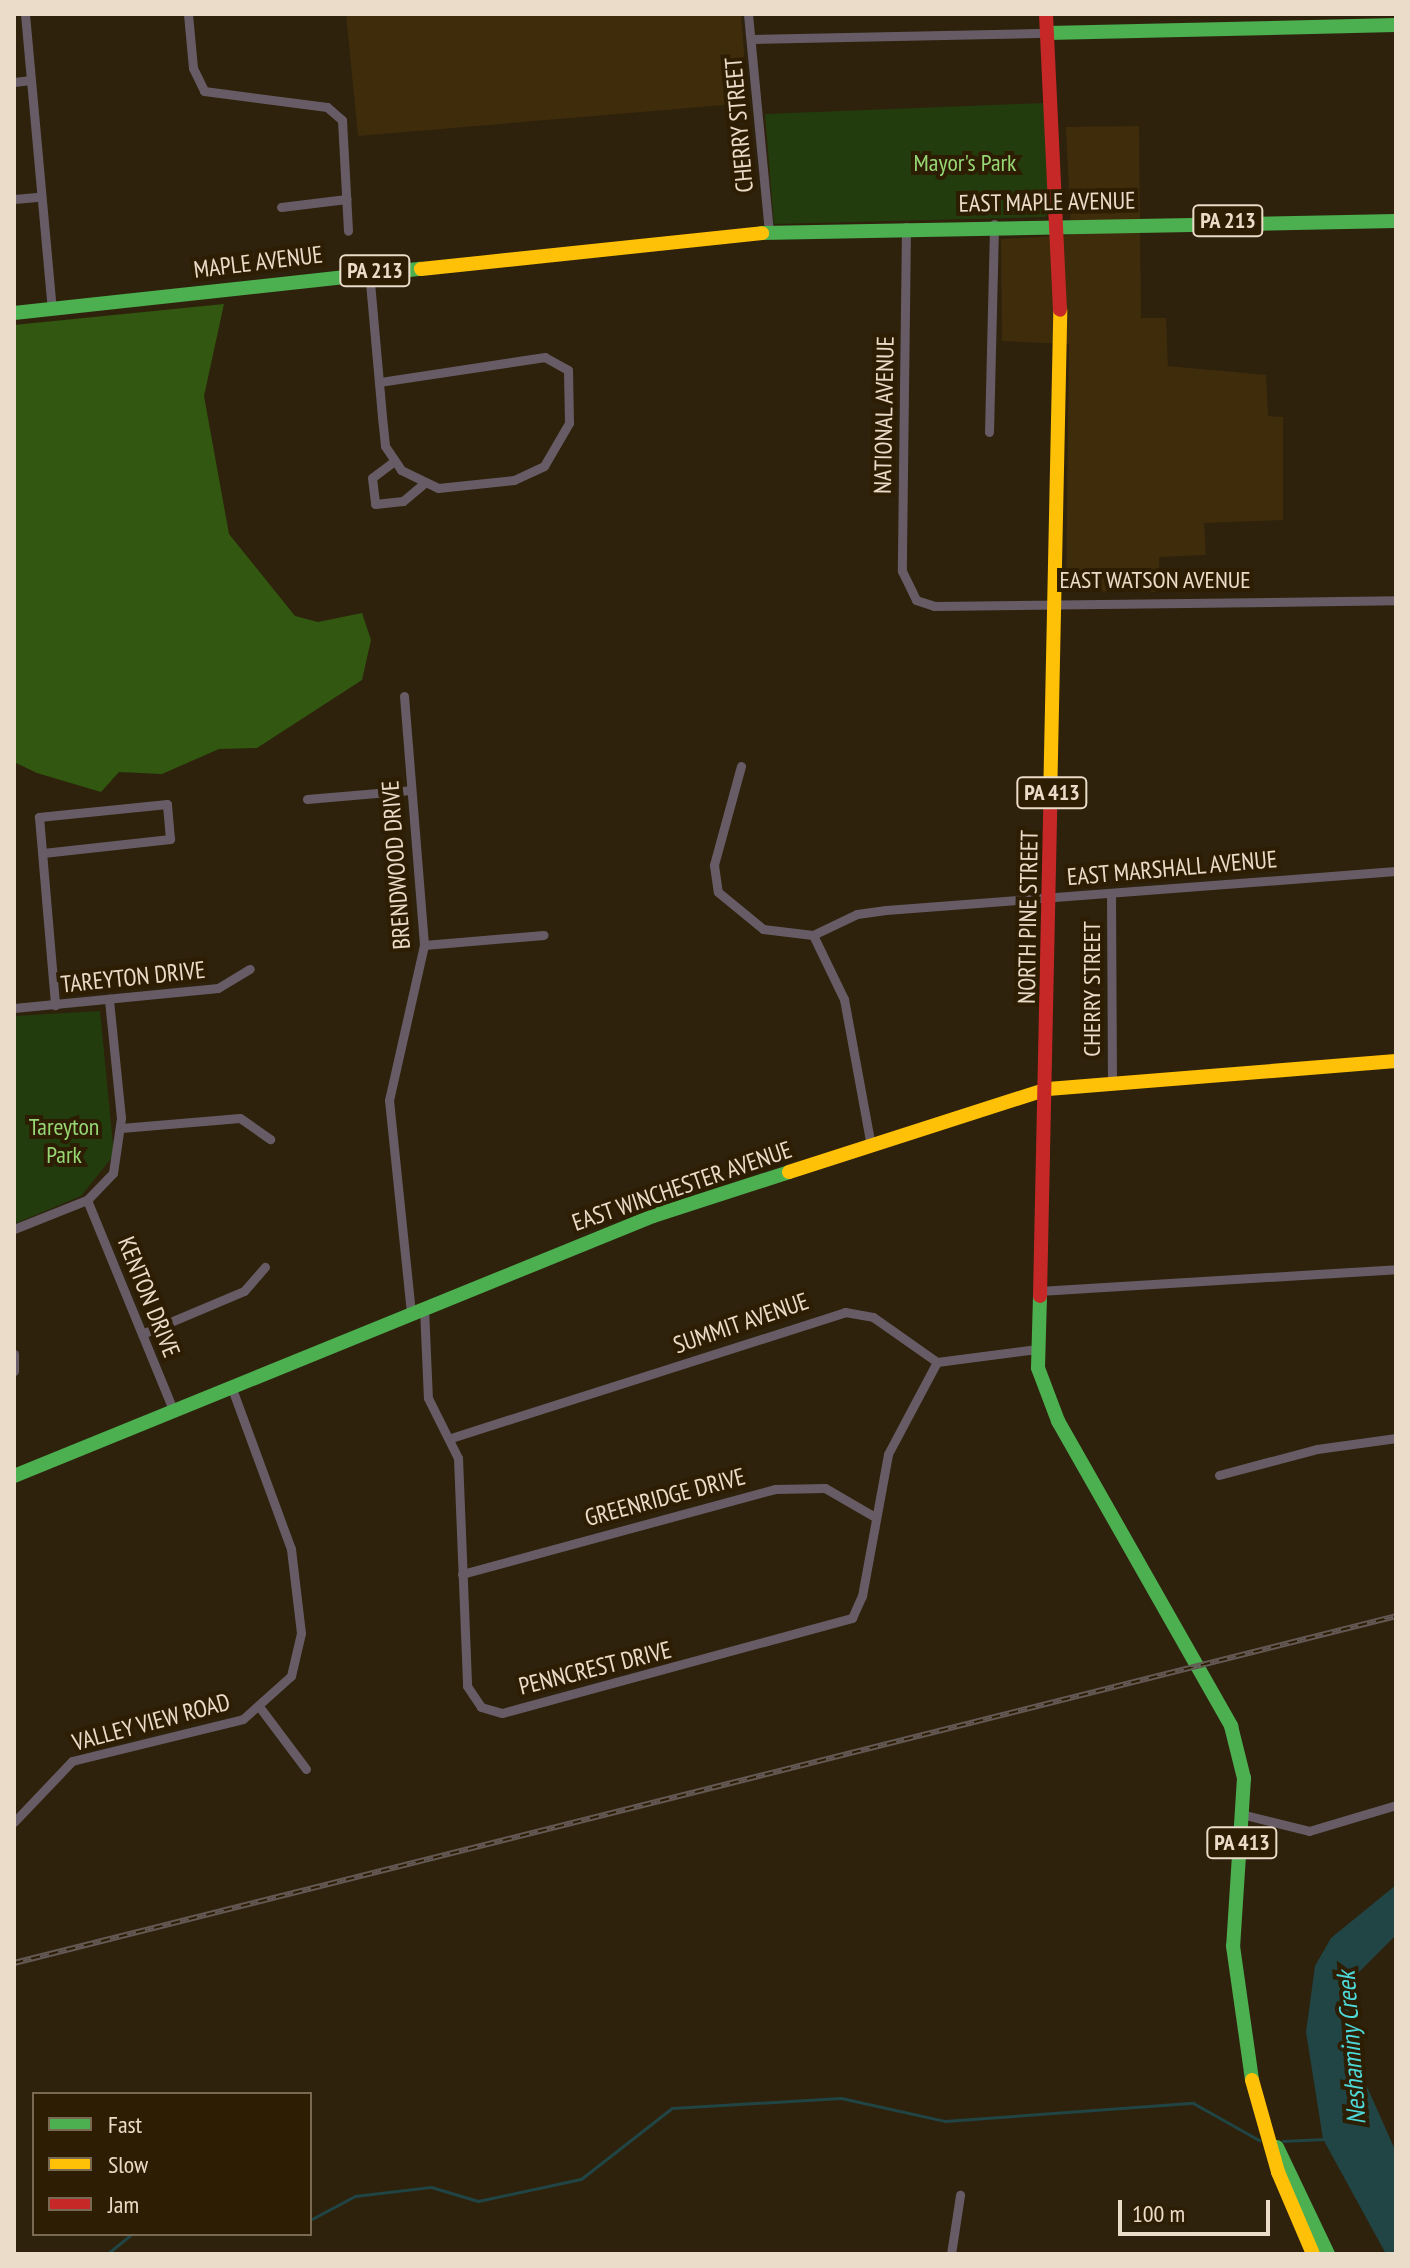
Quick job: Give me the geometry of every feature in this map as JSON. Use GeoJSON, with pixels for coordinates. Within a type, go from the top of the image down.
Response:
{"type":"FeatureCollection","features":[{"type":"Feature","properties":{"kind":"main road","name":"PA 413"},"geometry":{"type":"LineString","coordinates":[[1046,14],[1060,221]]}},
{"type":"Feature","properties":{"kind":"main road"},"geometry":{"type":"LineString","coordinates":[[1048,33],[1396,25]]}},
{"type":"Feature","properties":{"kind":"main road","name":"EAST MAPLE AVENUE"},"geometry":{"type":"LineString","coordinates":[[699,238],[769,232],[1060,221],[1396,221]]}},
{"type":"Feature","properties":{"kind":"main road","name":"NORTH PINE STREET"},"geometry":{"type":"LineString","coordinates":[[1060,221],[1048,1089],[1037,1349],[1044,1395],[1221,1700],[1243,1772],[1245,1815]]}},
{"type":"Feature","properties":{"kind":"main road","name":"MAPLE AVENUE"},"geometry":{"type":"LineString","coordinates":[[14,313],[369,271],[699,238]]}},
{"type":"Feature","properties":{"kind":"main road","name":"EAST WINCHESTER AVENUE"},"geometry":{"type":"LineString","coordinates":[[14,1476],[653,1216],[1048,1089],[1396,1061]]}},
{"type":"Feature","properties":{"kind":"main road","name":"PA 413"},"geometry":{"type":"LineString","coordinates":[[1245,1815],[1234,1988],[1264,2122],[1313,2254]]}},
{"type":"Feature","properties":{"kind":"main road","name":"PA 413"},"geometry":{"type":"LineString","coordinates":[[1264,2122],[1328,2254]]}},
{"type":"Feature","properties":{"kind":"street"},"geometry":{"type":"LineString","coordinates":[[25,14],[37,197],[52,308]]}},
{"type":"Feature","properties":{"kind":"street"},"geometry":{"type":"LineString","coordinates":[[188,14],[193,68],[204,91],[334,111],[346,130],[348,231]]}},
{"type":"Feature","properties":{"kind":"street","name":"CHERRY STREET"},"geometry":{"type":"LineString","coordinates":[[748,14],[769,232]]}},
{"type":"Feature","properties":{"kind":"street"},"geometry":{"type":"LineString","coordinates":[[751,39],[1048,33]]}},
{"type":"Feature","properties":{"kind":"street"},"geometry":{"type":"LineString","coordinates":[[14,82],[31,80]]}},
{"type":"Feature","properties":{"kind":"street"},"geometry":{"type":"LineString","coordinates":[[14,199],[37,197]]}},
{"type":"Feature","properties":{"kind":"street"},"geometry":{"type":"LineString","coordinates":[[281,207],[347,199]]}},
{"type":"Feature","properties":{"kind":"street"},"geometry":{"type":"LineString","coordinates":[[989,432],[994,224]]}},
{"type":"Feature","properties":{"kind":"street","name":"NATIONAL AVENUE"},"geometry":{"type":"LineString","coordinates":[[906,227],[902,571],[916,600]]}},
{"type":"Feature","properties":{"kind":"street"},"geometry":{"type":"LineString","coordinates":[[369,271],[379,382],[393,462],[423,484],[497,484],[544,466],[569,423],[568,370],[552,358],[515,357],[379,382]]}},
{"type":"Feature","properties":{"kind":"street"},"geometry":{"type":"LineString","coordinates":[[393,462],[372,478],[375,504],[403,501],[423,484]]}},
{"type":"Feature","properties":{"kind":"street","name":"EAST WATSON AVENUE"},"geometry":{"type":"LineString","coordinates":[[916,600],[934,606],[1055,600],[1396,600]]}},
{"type":"Feature","properties":{"kind":"street","name":"BRENDWOOD DRIVE"},"geometry":{"type":"LineString","coordinates":[[404,696],[424,945],[389,1100],[417,1311]]}},
{"type":"Feature","properties":{"kind":"street"},"geometry":{"type":"LineString","coordinates":[[741,766],[714,865],[718,892],[763,929],[813,935],[844,999],[871,1146]]}},
{"type":"Feature","properties":{"kind":"street"},"geometry":{"type":"LineString","coordinates":[[307,799],[411,790]]}},
{"type":"Feature","properties":{"kind":"street"},"geometry":{"type":"LineString","coordinates":[[43,853],[170,839],[167,804],[39,817],[55,1005]]}},
{"type":"Feature","properties":{"kind":"street","name":"EAST MARSHALL AVENUE"},"geometry":{"type":"LineString","coordinates":[[813,935],[857,914],[1396,871]]}},
{"type":"Feature","properties":{"kind":"street","name":"CHERRY STREET"},"geometry":{"type":"LineString","coordinates":[[1111,894],[1112,1084]]}},
{"type":"Feature","properties":{"kind":"street"},"geometry":{"type":"LineString","coordinates":[[424,945],[544,935]]}},
{"type":"Feature","properties":{"kind":"street","name":"TAREYTON DRIVE"},"geometry":{"type":"LineString","coordinates":[[14,1008],[218,988],[250,969]]}},
{"type":"Feature","properties":{"kind":"street"},"geometry":{"type":"LineString","coordinates":[[14,1229],[87,1200],[113,1173],[121,1128],[109,999]]}},
{"type":"Feature","properties":{"kind":"street"},"geometry":{"type":"LineString","coordinates":[[121,1128],[240,1118],[270,1139]]}},
{"type":"Feature","properties":{"kind":"street","name":"KENTON DRIVE"},"geometry":{"type":"LineString","coordinates":[[87,1200],[173,1410]]}},
{"type":"Feature","properties":{"kind":"street"},"geometry":{"type":"LineString","coordinates":[[142,1334],[244,1291],[265,1267]]}},
{"type":"Feature","properties":{"kind":"street"},"geometry":{"type":"LineString","coordinates":[[1039,1291],[1396,1269]]}},
{"type":"Feature","properties":{"kind":"street","name":"PENNCREST DRIVE"},"geometry":{"type":"LineString","coordinates":[[417,1311],[428,1398],[451,1438],[467,1686],[481,1707],[502,1713],[844,1623],[860,1605],[875,1517],[896,1431],[937,1362]]}},
{"type":"Feature","properties":{"kind":"street","name":"SUMMIT AVENUE"},"geometry":{"type":"LineString","coordinates":[[451,1438],[845,1312],[873,1317],[937,1362]]}},
{"type":"Feature","properties":{"kind":"street"},"geometry":{"type":"LineString","coordinates":[[937,1362],[1037,1349]]}},
{"type":"Feature","properties":{"kind":"street"},"geometry":{"type":"LineString","coordinates":[[14,1354],[14,1371]]}},
{"type":"Feature","properties":{"kind":"street","name":"VALLEY VIEW ROAD"},"geometry":{"type":"LineString","coordinates":[[14,1822],[72,1761],[261,1709],[291,1676],[301,1623],[291,1549],[231,1386]]}},
{"type":"Feature","properties":{"kind":"street"},"geometry":{"type":"LineString","coordinates":[[1219,1475],[1317,1449],[1396,1438]]}},
{"type":"Feature","properties":{"kind":"street","name":"GREENRIDGE DRIVE"},"geometry":{"type":"LineString","coordinates":[[462,1574],[775,1489],[825,1488],[875,1517]]}},
{"type":"Feature","properties":{"kind":"street"},"geometry":{"type":"LineString","coordinates":[[261,1709],[306,1769]]}},
{"type":"Feature","properties":{"kind":"street"},"geometry":{"type":"LineString","coordinates":[[1245,1815],[1309,1831],[1396,1805]]}},
{"type":"Feature","properties":{"kind":"street"},"geometry":{"type":"LineString","coordinates":[[951,2254],[960,2195]]}},
{"type":"Feature","properties":{"kind":"shaded area"},"geometry":{"type":"Polygon","coordinates":[[[346,14],[741,14],[748,103],[358,136],[346,14]]]}},
{"type":"Feature","properties":{"kind":"shaded area"},"geometry":{"type":"Polygon","coordinates":[[[1139,126],[1141,318],[1166,318],[1168,366],[1266,375],[1268,416],[1283,417],[1283,520],[1204,523],[1206,555],[1159,557],[1160,592],[1066,591],[1069,344],[1002,341],[1001,239],[1071,235],[1066,127],[1139,126]]]}},
{"type":"Feature","properties":{"kind":"green space","name":"Mayor's Park"},"geometry":{"type":"Polygon","coordinates":[[[1045,103],[1052,210],[1045,217],[774,224],[765,114],[1045,103]]]}},
{"type":"Feature","properties":{"kind":"green space"},"geometry":{"type":"Polygon","coordinates":[[[224,304],[204,396],[229,534],[295,616],[318,622],[362,613],[371,640],[362,680],[257,748],[219,749],[162,774],[119,772],[101,792],[37,773],[14,762],[14,325],[224,304]]]}},
{"type":"Feature","properties":{"kind":"green space","name":"Tareyton Park"},"geometry":{"type":"Polygon","coordinates":[[[100,1011],[114,1155],[81,1196],[14,1224],[14,1016],[100,1011]]]}},
{"type":"Feature","properties":{"kind":"water","name":"Neshaminy Creek"},"geometry":{"type":"Polygon","coordinates":[[[1396,1885],[1396,1935],[1352,1979],[1348,2018],[1356,2062],[1396,2152],[1396,2254],[1386,2254],[1323,2139],[1306,2032],[1315,1966],[1331,1938],[1396,1885]]]}},
{"type":"Feature","properties":{"kind":"waterway"},"geometry":{"type":"LineString","coordinates":[[312,2219],[355,2196],[431,2187],[478,2201],[581,2179],[672,2108],[841,2098],[945,2121],[1193,2103],[1259,2140]]}},
{"type":"Feature","properties":{"kind":"waterway"},"geometry":{"type":"LineString","coordinates":[[1283,2141],[1324,2139]]}},
{"type":"Feature","properties":{"kind":"waterway"},"geometry":{"type":"LineString","coordinates":[[107,2254],[130,2236]]}},
{"type":"Feature","properties":{"kind":"railway"},"geometry":{"type":"LineString","coordinates":[[14,1963],[1396,1616]]}},
{"type":"Feature","properties":{"kind":"traffic: fast"},"geometry":{"type":"LineString","coordinates":[[1048,33],[1396,25]]}},
{"type":"Feature","properties":{"kind":"traffic: fast"},"geometry":{"type":"LineString","coordinates":[[762,233],[1396,221]]}},
{"type":"Feature","properties":{"kind":"traffic: fast"},"geometry":{"type":"LineString","coordinates":[[14,313],[421,269]]}},
{"type":"Feature","properties":{"kind":"traffic: fast"},"geometry":{"type":"LineString","coordinates":[[14,1476],[653,1216],[789,1172]]}},
{"type":"Feature","properties":{"kind":"traffic: fast"},"geometry":{"type":"LineString","coordinates":[[1040,1296],[1038,1368],[1058,1421],[1231,1726],[1244,1778],[1233,1946],[1252,2080]]}},
{"type":"Feature","properties":{"kind":"traffic: fast"},"geometry":{"type":"LineString","coordinates":[[1277,2147],[1328,2254]]}},
{"type":"Feature","properties":{"kind":"traffic: slow"},"geometry":{"type":"LineString","coordinates":[[421,269],[762,233]]}},
{"type":"Feature","properties":{"kind":"traffic: slow"},"geometry":{"type":"LineString","coordinates":[[1050,803],[1060,310]]}},
{"type":"Feature","properties":{"kind":"traffic: slow"},"geometry":{"type":"LineString","coordinates":[[789,1172],[1048,1089],[1396,1061]]}},
{"type":"Feature","properties":{"kind":"traffic: slow"},"geometry":{"type":"LineString","coordinates":[[1252,2080],[1278,2172],[1313,2254]]}},
{"type":"Feature","properties":{"kind":"traffic: jam"},"geometry":{"type":"LineString","coordinates":[[1046,14],[1060,310]]}},
{"type":"Feature","properties":{"kind":"traffic: jam"},"geometry":{"type":"LineString","coordinates":[[1040,1296],[1050,803]]}}]}
